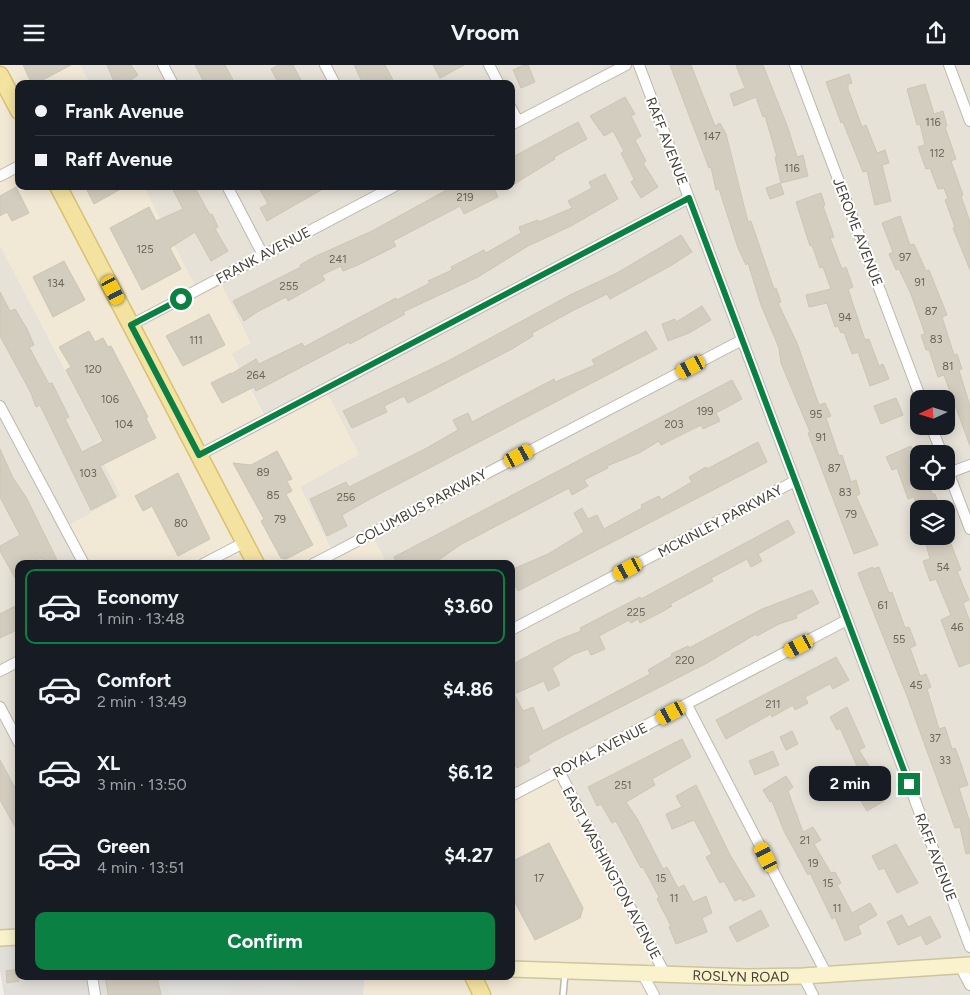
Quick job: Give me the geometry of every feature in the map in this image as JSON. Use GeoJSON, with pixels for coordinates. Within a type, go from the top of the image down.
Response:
{"type":"FeatureCollection","features":[{"type":"Feature","properties":{"kind":"main road"},"geometry":{"type":"LineString","coordinates":[[0,75],[15,103]]}},
{"type":"Feature","properties":{"kind":"main road"},"geometry":{"type":"LineString","coordinates":[[60,190],[254,560]]}},
{"type":"Feature","properties":{"kind":"main road"},"geometry":{"type":"LineString","coordinates":[[0,938],[15,937]]}},
{"type":"Feature","properties":{"kind":"main road","name":"ROSLYN ROAD"},"geometry":{"type":"LineString","coordinates":[[515,969],[803,977],[965,965]]}},
{"type":"Feature","properties":{"kind":"main road"},"geometry":{"type":"LineString","coordinates":[[475,980],[482,995]]}},
{"type":"Feature","properties":{"kind":"street"},"geometry":{"type":"LineString","coordinates":[[163,65],[171,80]]}},
{"type":"Feature","properties":{"kind":"street"},"geometry":{"type":"LineString","coordinates":[[325,65],[333,80]]}},
{"type":"Feature","properties":{"kind":"street"},"geometry":{"type":"LineString","coordinates":[[489,65],[496,80]]}},
{"type":"Feature","properties":{"kind":"street"},"geometry":{"type":"LineString","coordinates":[[515,123],[626,65]]}},
{"type":"Feature","properties":{"kind":"street","name":"RAFF AVENUE"},"geometry":{"type":"LineString","coordinates":[[639,65],[970,947]]}},
{"type":"Feature","properties":{"kind":"street","name":"JEROME AVENUE"},"geometry":{"type":"LineString","coordinates":[[795,65],[918,390]]}},
{"type":"Feature","properties":{"kind":"street"},"geometry":{"type":"LineString","coordinates":[[949,65],[970,121]]}},
{"type":"Feature","properties":{"kind":"street"},"geometry":{"type":"LineString","coordinates":[[0,176],[15,168]]}},
{"type":"Feature","properties":{"kind":"street"},"geometry":{"type":"LineString","coordinates":[[229,190],[263,255]]}},
{"type":"Feature","properties":{"kind":"street","name":"FRANK AVENUE"},"geometry":{"type":"LineString","coordinates":[[131,325],[385,190]]}},
{"type":"Feature","properties":{"kind":"street"},"geometry":{"type":"LineString","coordinates":[[199,455],[689,198]]}},
{"type":"Feature","properties":{"kind":"street","name":"COLUMBUS PARKWAY"},"geometry":{"type":"LineString","coordinates":[[322,560],[742,340]]}},
{"type":"Feature","properties":{"kind":"street"},"geometry":{"type":"LineString","coordinates":[[0,406],[82,560]]}},
{"type":"Feature","properties":{"kind":"street"},"geometry":{"type":"LineString","coordinates":[[955,468],[970,465]]}},
{"type":"Feature","properties":{"kind":"street","name":"MCKINLEY PARKWAY"},"geometry":{"type":"LineString","coordinates":[[515,628],[795,481]]}},
{"type":"Feature","properties":{"kind":"street"},"geometry":{"type":"LineString","coordinates":[[955,489],[970,529]]}},
{"type":"Feature","properties":{"kind":"street"},"geometry":{"type":"LineString","coordinates":[[211,560],[245,542]]}},
{"type":"Feature","properties":{"kind":"street","name":"ROYAL AVENUE"},"geometry":{"type":"LineString","coordinates":[[515,794],[847,620]]}},
{"type":"Feature","properties":{"kind":"street"},"geometry":{"type":"LineString","coordinates":[[0,671],[15,663]]}},
{"type":"Feature","properties":{"kind":"street"},"geometry":{"type":"LineString","coordinates":[[687,705],[827,975]]}},
{"type":"Feature","properties":{"kind":"street"},"geometry":{"type":"LineString","coordinates":[[0,707],[15,735]]}},
{"type":"Feature","properties":{"kind":"street","name":"EAST WASHINGTON AVENUE"},"geometry":{"type":"LineString","coordinates":[[559,771],[665,974]]}},
{"type":"Feature","properties":{"kind":"street"},"geometry":{"type":"LineString","coordinates":[[965,965],[970,985]]}},
{"type":"Feature","properties":{"kind":"street"},"geometry":{"type":"LineString","coordinates":[[642,973],[654,995]]}},
{"type":"Feature","properties":{"kind":"street"},"geometry":{"type":"LineString","coordinates":[[803,977],[813,995]]}},
{"type":"Feature","properties":{"kind":"street"},"geometry":{"type":"LineString","coordinates":[[93,980],[96,995]]}},
{"type":"Feature","properties":{"kind":"lane"},"geometry":{"type":"LineString","coordinates":[[564,995],[565,971]]}},
{"type":"Feature","properties":{"kind":"shaded area"},"geometry":{"type":"Polygon","coordinates":[[[0,65],[80,65],[88,80],[15,80],[15,190],[145,190],[197,289],[219,279],[251,343],[231,354],[266,420],[325,389],[359,454],[300,487],[332,554],[371,534],[385,560],[86,560],[68,526],[121,496],[94,443],[101,439],[0,245],[0,65]]]}},
{"type":"Feature","properties":{"kind":"shaded area"},"geometry":{"type":"Polygon","coordinates":[[[80,65],[970,65],[970,995],[653,995],[515,804],[515,560],[385,560],[371,534],[333,554],[300,487],[359,454],[267,420],[231,353],[251,343],[197,290],[145,190],[515,190],[515,80],[88,80],[80,65]]]}},
{"type":"Feature","properties":{"kind":"shaded area"},"geometry":{"type":"Polygon","coordinates":[[[0,245],[101,439],[94,444],[121,496],[68,526],[86,560],[15,560],[15,937],[0,938],[0,245]]]}},
{"type":"Feature","properties":{"kind":"shaded area"},"geometry":{"type":"Polygon","coordinates":[[[559,771],[665,974],[643,974],[653,995],[363,995],[365,980],[515,980],[515,795],[559,771]]]}},
{"type":"Feature","properties":{"kind":"shaded area"},"geometry":{"type":"Polygon","coordinates":[[[15,937],[15,980],[365,980],[363,995],[4,995],[0,971],[0,938],[15,937]]]}},
{"type":"Feature","properties":{"kind":"shaded area"},"geometry":{"type":"Polygon","coordinates":[[[167,980],[296,980],[292,991],[233,982],[231,995],[169,995],[167,980]]]}},
{"type":"Feature","properties":{"kind":"building"},"geometry":{"type":"Polygon","coordinates":[[[23,65],[71,65],[43,80],[30,80],[23,65]]]}},
{"type":"Feature","properties":{"kind":"building"},"geometry":{"type":"Polygon","coordinates":[[[107,65],[131,65],[138,75],[131,80],[113,80],[107,65]]]}},
{"type":"Feature","properties":{"kind":"building"},"geometry":{"type":"Polygon","coordinates":[[[195,65],[225,65],[233,80],[203,80],[195,65]]]}},
{"type":"Feature","properties":{"kind":"building"},"geometry":{"type":"Polygon","coordinates":[[[279,65],[293,65],[301,80],[277,80],[271,69],[279,65]]]}},
{"type":"Feature","properties":{"kind":"building"},"geometry":{"type":"Polygon","coordinates":[[[354,65],[385,65],[393,80],[361,80],[354,65]]]}},
{"type":"Feature","properties":{"kind":"building"},"geometry":{"type":"Polygon","coordinates":[[[433,65],[464,65],[440,78],[433,65]]]}},
{"type":"Feature","properties":{"kind":"building"},"geometry":{"type":"Polygon","coordinates":[[[528,65],[535,82],[521,88],[513,70],[528,65]]]}},
{"type":"Feature","properties":{"kind":"building"},"geometry":{"type":"Polygon","coordinates":[[[670,65],[691,65],[715,126],[720,123],[726,134],[748,222],[751,221],[774,289],[776,288],[781,302],[778,303],[797,343],[819,405],[825,403],[831,416],[826,418],[839,456],[842,455],[851,482],[856,480],[860,494],[856,496],[878,545],[854,554],[808,433],[810,432],[781,363],[779,348],[761,305],[748,263],[746,265],[738,248],[719,189],[716,190],[711,167],[709,168],[670,65]]]}},
{"type":"Feature","properties":{"kind":"building"},"geometry":{"type":"Polygon","coordinates":[[[736,65],[763,65],[788,128],[797,157],[803,155],[808,176],[781,183],[775,157],[777,157],[765,116],[763,117],[756,97],[734,106],[730,94],[745,88],[736,65]]]}},
{"type":"Feature","properties":{"kind":"building"},"geometry":{"type":"Polygon","coordinates":[[[849,74],[852,83],[848,84],[848,89],[862,127],[866,125],[877,153],[885,150],[889,163],[882,165],[891,201],[875,205],[867,171],[863,172],[843,122],[841,123],[826,82],[849,74]]]}},
{"type":"Feature","properties":{"kind":"building"},"geometry":{"type":"Polygon","coordinates":[[[925,84],[934,114],[943,111],[947,126],[945,127],[956,159],[951,161],[970,222],[970,270],[953,228],[955,227],[945,200],[948,199],[944,188],[938,189],[930,168],[926,169],[918,147],[925,145],[920,124],[917,125],[907,89],[925,84]]]}},
{"type":"Feature","properties":{"kind":"building"},"geometry":{"type":"Polygon","coordinates":[[[625,97],[635,114],[631,116],[641,136],[635,140],[646,161],[643,163],[658,187],[641,198],[631,182],[634,179],[621,153],[624,151],[613,131],[604,136],[590,116],[625,97]]]}},
{"type":"Feature","properties":{"kind":"building"},"geometry":{"type":"Polygon","coordinates":[[[578,122],[587,139],[554,157],[555,159],[515,184],[515,156],[578,122]]]}},
{"type":"Feature","properties":{"kind":"building"},"geometry":{"type":"Polygon","coordinates":[[[605,174],[618,199],[571,226],[528,246],[478,277],[403,312],[405,314],[350,344],[349,342],[256,391],[254,387],[222,403],[211,383],[256,359],[259,364],[302,343],[304,347],[396,298],[397,300],[430,283],[428,281],[452,270],[451,267],[484,250],[486,253],[521,233],[519,227],[538,220],[539,222],[572,208],[568,201],[592,188],[589,182],[605,174]]]}},
{"type":"Feature","properties":{"kind":"building"},"geometry":{"type":"Polygon","coordinates":[[[780,183],[784,194],[770,199],[766,188],[780,183]]]}},
{"type":"Feature","properties":{"kind":"building"},"geometry":{"type":"Polygon","coordinates":[[[15,188],[29,213],[12,221],[7,212],[0,216],[0,196],[15,188]]]}},
{"type":"Feature","properties":{"kind":"building"},"geometry":{"type":"Polygon","coordinates":[[[87,190],[119,190],[94,204],[87,190]]]}},
{"type":"Feature","properties":{"kind":"building"},"geometry":{"type":"Polygon","coordinates":[[[173,190],[196,190],[210,215],[212,214],[218,227],[215,229],[228,251],[211,261],[195,232],[170,248],[181,269],[142,290],[110,228],[149,207],[156,221],[183,209],[173,190]]]}},
{"type":"Feature","properties":{"kind":"building"},"geometry":{"type":"Polygon","coordinates":[[[260,190],[321,190],[267,221],[260,208],[268,204],[260,190]]]}},
{"type":"Feature","properties":{"kind":"building"},"geometry":{"type":"Polygon","coordinates":[[[447,190],[495,190],[498,197],[464,214],[460,206],[393,241],[396,246],[343,271],[341,266],[322,275],[325,280],[288,301],[286,297],[244,321],[233,301],[301,267],[300,265],[314,257],[372,231],[447,190]]]}},
{"type":"Feature","properties":{"kind":"building"},"geometry":{"type":"Polygon","coordinates":[[[821,193],[825,205],[823,206],[834,237],[830,238],[842,269],[846,267],[853,287],[848,289],[865,340],[869,339],[879,366],[883,364],[889,379],[870,386],[858,352],[852,354],[844,332],[841,333],[838,326],[835,327],[827,303],[809,307],[806,295],[831,289],[823,267],[820,268],[812,245],[810,246],[796,202],[821,193]]]}},
{"type":"Feature","properties":{"kind":"building"},"geometry":{"type":"Polygon","coordinates":[[[900,216],[910,245],[914,244],[926,271],[929,270],[947,315],[942,317],[954,355],[957,354],[962,369],[959,370],[970,406],[970,446],[955,405],[955,390],[949,390],[944,375],[938,377],[929,350],[926,350],[921,335],[925,334],[911,294],[899,269],[896,270],[889,254],[893,252],[882,223],[900,216]]]}},
{"type":"Feature","properties":{"kind":"building"},"geometry":{"type":"Polygon","coordinates":[[[681,235],[692,252],[672,265],[610,299],[607,294],[574,310],[532,333],[533,336],[512,349],[408,403],[404,396],[384,406],[387,412],[352,428],[343,411],[446,362],[570,295],[617,273],[681,235]]]}},
{"type":"Feature","properties":{"kind":"building"},"geometry":{"type":"Polygon","coordinates":[[[64,261],[85,300],[53,317],[33,277],[64,261]]]}},
{"type":"Feature","properties":{"kind":"building"},"geometry":{"type":"Polygon","coordinates":[[[0,292],[10,311],[15,309],[27,329],[34,345],[29,347],[49,384],[52,383],[69,417],[65,419],[82,452],[103,441],[66,370],[71,367],[59,347],[89,331],[95,342],[103,338],[108,347],[111,346],[148,417],[146,418],[156,438],[100,466],[116,497],[91,510],[40,405],[36,407],[31,393],[0,336],[0,292]]]}},
{"type":"Feature","properties":{"kind":"building"},"geometry":{"type":"Polygon","coordinates":[[[702,306],[711,320],[689,333],[668,341],[662,324],[675,319],[676,322],[702,306]]]}},
{"type":"Feature","properties":{"kind":"building"},"geometry":{"type":"Polygon","coordinates":[[[209,314],[225,345],[183,366],[166,336],[209,314]]]}},
{"type":"Feature","properties":{"kind":"building"},"geometry":{"type":"Polygon","coordinates":[[[646,331],[657,349],[370,499],[342,515],[347,526],[327,536],[310,499],[346,482],[349,487],[425,449],[458,430],[453,420],[468,413],[472,422],[554,379],[555,382],[595,365],[592,360],[646,331]]]}},
{"type":"Feature","properties":{"kind":"building"},"geometry":{"type":"Polygon","coordinates":[[[732,380],[742,399],[716,413],[720,421],[703,429],[701,425],[661,445],[659,441],[639,453],[607,466],[608,468],[584,480],[588,486],[572,495],[569,488],[460,545],[439,560],[396,560],[394,557],[732,380]]]}},
{"type":"Feature","properties":{"kind":"building"},"geometry":{"type":"Polygon","coordinates":[[[896,398],[903,415],[881,424],[874,406],[896,398]]]}},
{"type":"Feature","properties":{"kind":"building"},"geometry":{"type":"Polygon","coordinates":[[[758,442],[767,462],[518,591],[515,585],[515,568],[548,554],[584,532],[574,513],[582,508],[588,519],[597,515],[604,529],[642,508],[641,505],[659,496],[661,500],[692,482],[689,477],[706,467],[707,469],[758,442]]]}},
{"type":"Feature","properties":{"kind":"building"},"geometry":{"type":"Polygon","coordinates":[[[910,446],[910,490],[931,490],[937,500],[915,500],[914,497],[908,499],[897,468],[892,470],[886,457],[910,446]]]}},
{"type":"Feature","properties":{"kind":"building"},"geometry":{"type":"Polygon","coordinates":[[[0,449],[13,478],[26,497],[57,560],[42,560],[41,558],[37,560],[15,560],[15,578],[0,551],[0,546],[20,535],[0,497],[0,449]]]}},
{"type":"Feature","properties":{"kind":"building"},"geometry":{"type":"Polygon","coordinates":[[[277,451],[292,479],[287,481],[292,491],[286,494],[313,545],[286,559],[281,558],[261,521],[264,519],[233,463],[251,465],[277,451]]]}},
{"type":"Feature","properties":{"kind":"building"},"geometry":{"type":"Polygon","coordinates":[[[178,473],[210,539],[178,556],[152,506],[143,511],[135,496],[178,473]]]}},
{"type":"Feature","properties":{"kind":"building"},"geometry":{"type":"Polygon","coordinates":[[[788,520],[795,533],[758,554],[762,561],[751,567],[747,559],[711,578],[713,581],[670,604],[672,606],[658,614],[640,623],[638,619],[631,623],[629,620],[599,636],[605,649],[591,655],[588,649],[574,654],[552,668],[560,685],[548,691],[544,681],[515,694],[515,663],[558,640],[581,631],[580,628],[640,597],[641,599],[788,520]]]}},
{"type":"Feature","properties":{"kind":"building"},"geometry":{"type":"Polygon","coordinates":[[[926,545],[951,545],[961,570],[957,571],[969,600],[963,603],[970,622],[970,663],[959,667],[941,620],[951,615],[936,579],[930,581],[923,561],[930,559],[926,545]]]}},
{"type":"Feature","properties":{"kind":"building"},"geometry":{"type":"Polygon","coordinates":[[[873,567],[873,569],[879,567],[889,593],[892,592],[905,628],[909,627],[916,645],[910,648],[920,676],[926,674],[931,687],[927,689],[939,729],[945,727],[952,749],[955,748],[959,758],[968,785],[959,788],[970,823],[970,853],[966,854],[960,827],[955,828],[907,696],[858,573],[873,567]]]}},
{"type":"Feature","properties":{"kind":"building"},"geometry":{"type":"Polygon","coordinates":[[[812,590],[819,603],[796,615],[797,618],[779,624],[757,636],[756,634],[707,663],[556,740],[528,756],[530,761],[517,768],[515,764],[515,696],[523,711],[533,707],[543,731],[650,674],[648,670],[672,656],[671,654],[688,646],[689,648],[762,609],[812,590]]]}},
{"type":"Feature","properties":{"kind":"building"},"geometry":{"type":"Polygon","coordinates":[[[15,606],[15,631],[0,638],[0,614],[15,606]]]}},
{"type":"Feature","properties":{"kind":"building"},"geometry":{"type":"Polygon","coordinates":[[[836,657],[849,680],[833,689],[830,684],[805,697],[808,703],[795,710],[793,705],[772,717],[771,714],[726,739],[716,720],[836,657]]]}},
{"type":"Feature","properties":{"kind":"building"},"geometry":{"type":"Polygon","coordinates":[[[847,707],[865,747],[859,750],[874,774],[870,777],[884,801],[867,811],[859,798],[865,794],[850,771],[857,766],[840,728],[837,730],[830,717],[847,707]]]}},
{"type":"Feature","properties":{"kind":"building"},"geometry":{"type":"Polygon","coordinates":[[[792,731],[798,744],[786,750],[780,737],[792,731]]]}},
{"type":"Feature","properties":{"kind":"building"},"geometry":{"type":"Polygon","coordinates":[[[682,739],[691,757],[652,779],[655,785],[626,802],[638,820],[663,869],[667,867],[678,888],[684,885],[693,902],[706,896],[712,913],[702,918],[707,932],[676,944],[669,927],[671,926],[657,899],[659,897],[643,867],[641,868],[616,821],[612,823],[601,804],[597,806],[588,787],[682,739]]]}},
{"type":"Feature","properties":{"kind":"building"},"geometry":{"type":"Polygon","coordinates":[[[773,751],[779,765],[755,775],[749,761],[773,751]]]}},
{"type":"Feature","properties":{"kind":"building"},"geometry":{"type":"Polygon","coordinates":[[[0,760],[15,788],[15,827],[0,800],[0,760]]]}},
{"type":"Feature","properties":{"kind":"building"},"geometry":{"type":"Polygon","coordinates":[[[786,776],[793,787],[788,791],[803,832],[813,827],[821,840],[814,844],[831,873],[835,872],[841,883],[837,885],[852,913],[870,903],[877,915],[858,926],[861,934],[845,941],[835,917],[832,919],[810,873],[808,875],[784,831],[772,801],[770,802],[763,790],[786,776]]]}},
{"type":"Feature","properties":{"kind":"building"},"geometry":{"type":"Polygon","coordinates":[[[696,785],[730,855],[755,896],[743,901],[741,898],[735,901],[724,881],[720,883],[706,857],[712,854],[694,820],[672,829],[666,814],[682,807],[676,796],[696,785]]]}},
{"type":"Feature","properties":{"kind":"building"},"geometry":{"type":"Polygon","coordinates":[[[549,843],[583,908],[580,918],[535,940],[515,902],[515,860],[549,843]]]}},
{"type":"Feature","properties":{"kind":"building"},"geometry":{"type":"Polygon","coordinates":[[[896,844],[918,883],[897,893],[884,868],[879,870],[872,856],[896,844]]]}},
{"type":"Feature","properties":{"kind":"building"},"geometry":{"type":"Polygon","coordinates":[[[761,910],[769,926],[737,942],[729,927],[761,910]]]}},
{"type":"Feature","properties":{"kind":"building"},"geometry":{"type":"Polygon","coordinates":[[[902,915],[908,927],[930,916],[941,937],[926,945],[921,935],[898,945],[887,922],[902,915]]]}},
{"type":"Feature","properties":{"kind":"building"},"geometry":{"type":"Polygon","coordinates":[[[15,970],[15,980],[19,981],[7,983],[6,971],[15,970]]]}},
{"type":"Feature","properties":{"kind":"building"},"geometry":{"type":"Polygon","coordinates":[[[106,980],[158,980],[161,995],[108,995],[106,980]]]}},
{"type":"Feature","properties":{"kind":"route"},"geometry":{"type":"LineString","coordinates":[[181,299],[131,325],[199,455],[689,198],[909,784]]}}]}
